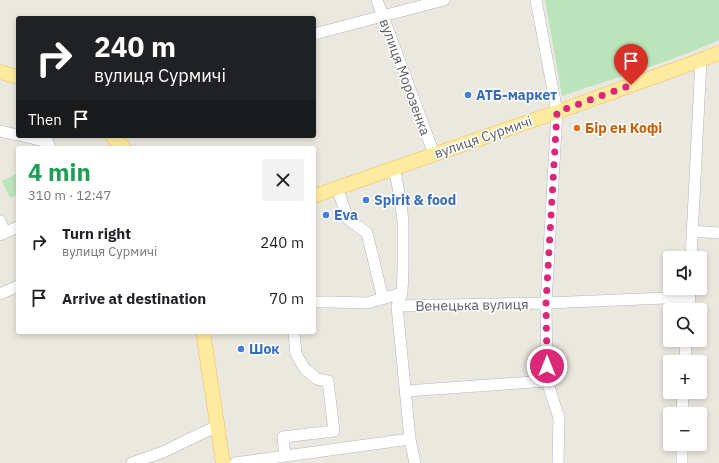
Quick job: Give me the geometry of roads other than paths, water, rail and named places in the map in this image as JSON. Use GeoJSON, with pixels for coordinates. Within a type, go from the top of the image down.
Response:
{"type":"FeatureCollection","features":[{"type":"Feature","properties":{"kind":"main road","name":"вулиця Сурмичі"},"geometry":{"type":"LineString","coordinates":[[316,195],[557,112],[701,60],[719,52]]}},
{"type":"Feature","properties":{"kind":"main road"},"geometry":{"type":"LineString","coordinates":[[0,72],[16,76]]}},
{"type":"Feature","properties":{"kind":"main road"},"geometry":{"type":"LineString","coordinates":[[114,138],[122,146]]}},
{"type":"Feature","properties":{"kind":"main road"},"geometry":{"type":"LineString","coordinates":[[203,334],[223,463]]}},
{"type":"Feature","properties":{"kind":"street","name":"вулиця Морозенка"},"geometry":{"type":"LineString","coordinates":[[376,0],[434,154]]}},
{"type":"Feature","properties":{"kind":"street"},"geometry":{"type":"LineString","coordinates":[[316,33],[444,0]]}},
{"type":"Feature","properties":{"kind":"street"},"geometry":{"type":"LineString","coordinates":[[536,0],[557,112],[546,303],[547,381],[559,418],[558,463]]}},
{"type":"Feature","properties":{"kind":"street"},"geometry":{"type":"LineString","coordinates":[[691,251],[701,60]]}},
{"type":"Feature","properties":{"kind":"street"},"geometry":{"type":"LineString","coordinates":[[0,130],[16,134]]}},
{"type":"Feature","properties":{"kind":"street"},"geometry":{"type":"LineString","coordinates":[[31,138],[48,142],[49,146]]}},
{"type":"Feature","properties":{"kind":"street"},"geometry":{"type":"LineString","coordinates":[[394,168],[401,202],[403,223],[402,293],[397,306],[410,439],[414,463]]}},
{"type":"Feature","properties":{"kind":"street"},"geometry":{"type":"LineString","coordinates":[[337,188],[348,219],[367,233],[383,298]]}},
{"type":"Feature","properties":{"kind":"street"},"geometry":{"type":"LineString","coordinates":[[0,221],[3,234],[16,228]]}},
{"type":"Feature","properties":{"kind":"street"},"geometry":{"type":"LineString","coordinates":[[692,231],[719,233]]}},
{"type":"Feature","properties":{"kind":"street"},"geometry":{"type":"LineString","coordinates":[[0,294],[16,287]]}},
{"type":"Feature","properties":{"kind":"street"},"geometry":{"type":"LineString","coordinates":[[316,302],[367,303],[402,293]]}},
{"type":"Feature","properties":{"kind":"street","name":"Венецька вулиця"},"geometry":{"type":"LineString","coordinates":[[397,306],[546,303],[663,295]]}},
{"type":"Feature","properties":{"kind":"street"},"geometry":{"type":"LineString","coordinates":[[285,456],[283,437],[334,431],[328,381],[317,379],[305,369],[296,354],[294,334]]}},
{"type":"Feature","properties":{"kind":"street"},"geometry":{"type":"LineString","coordinates":[[406,391],[547,381]]}},
{"type":"Feature","properties":{"kind":"street"},"geometry":{"type":"LineString","coordinates":[[132,463],[163,452],[217,426]]}},
{"type":"Feature","properties":{"kind":"street"},"geometry":{"type":"LineString","coordinates":[[235,463],[410,439]]}},
{"type":"Feature","properties":{"kind":"street"},"geometry":{"type":"LineString","coordinates":[[682,451],[682,463]]}},
{"type":"Feature","properties":{"kind":"place","name":"АТБ-маркет"},"geometry":{"type":"Point","coordinates":[468,95]}},
{"type":"Feature","properties":{"kind":"place","name":"Бір ен Кофі"},"geometry":{"type":"Point","coordinates":[577,128]}},
{"type":"Feature","properties":{"kind":"place","name":"Spirit & food"},"geometry":{"type":"Point","coordinates":[366,200]}},
{"type":"Feature","properties":{"kind":"place","name":"Eva"},"geometry":{"type":"Point","coordinates":[326,215]}},
{"type":"Feature","properties":{"kind":"place","name":"Шок"},"geometry":{"type":"Point","coordinates":[241,349]}}]}
